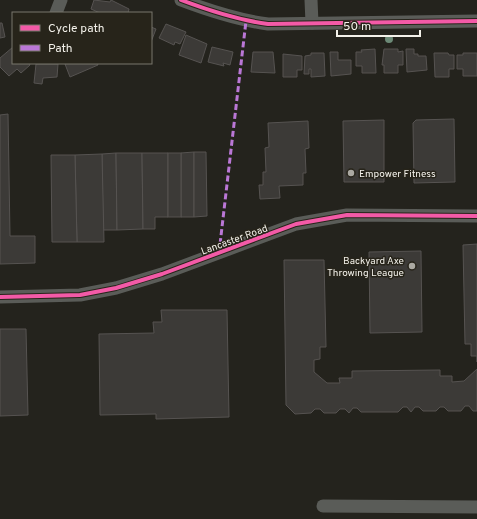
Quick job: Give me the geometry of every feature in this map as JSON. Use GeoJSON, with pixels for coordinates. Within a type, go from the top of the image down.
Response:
{"type":"FeatureCollection","features":[{"type":"Feature","properties":{"kind":"street"},"geometry":{"type":"LineString","coordinates":[[56,12],[61,0]]}},
{"type":"Feature","properties":{"kind":"street"},"geometry":{"type":"LineString","coordinates":[[181,0],[220,15],[268,24],[477,21]]}},
{"type":"Feature","properties":{"kind":"street"},"geometry":{"type":"LineString","coordinates":[[311,0],[312,23]]}},
{"type":"Feature","properties":{"kind":"street","name":"Lancaster Road"},"geometry":{"type":"LineString","coordinates":[[0,297],[80,295],[116,288],[162,274],[296,224],[347,215],[477,216]]}},
{"type":"Feature","properties":{"kind":"street"},"geometry":{"type":"LineString","coordinates":[[322,506],[477,507]]}},
{"type":"Feature","properties":{"kind":"building"},"geometry":{"type":"Polygon","coordinates":[[[94,0],[110,2],[111,0],[129,9],[128,12],[98,12],[91,9],[94,0]]]}},
{"type":"Feature","properties":{"kind":"building"},"geometry":{"type":"Polygon","coordinates":[[[0,23],[2,23],[5,37],[0,38],[0,23]]]}},
{"type":"Feature","properties":{"kind":"building"},"geometry":{"type":"Polygon","coordinates":[[[166,24],[186,32],[180,44],[175,42],[174,45],[159,38],[166,24]]]}},
{"type":"Feature","properties":{"kind":"building"},"geometry":{"type":"Polygon","coordinates":[[[152,27],[156,29],[152,39],[152,27]]]}},
{"type":"Feature","properties":{"kind":"building"},"geometry":{"type":"Polygon","coordinates":[[[186,35],[207,44],[201,63],[179,55],[186,35]]]}},
{"type":"Feature","properties":{"kind":"building"},"geometry":{"type":"Polygon","coordinates":[[[212,47],[233,52],[230,65],[223,63],[224,66],[208,62],[212,47]]]}},
{"type":"Feature","properties":{"kind":"building"},"geometry":{"type":"Polygon","coordinates":[[[12,48],[12,64],[30,65],[21,73],[17,69],[9,76],[0,67],[0,58],[12,48]]]}},
{"type":"Feature","properties":{"kind":"building"},"geometry":{"type":"Polygon","coordinates":[[[375,49],[376,73],[362,73],[362,66],[356,66],[356,52],[375,49]]]}},
{"type":"Feature","properties":{"kind":"building"},"geometry":{"type":"Polygon","coordinates":[[[384,49],[398,49],[398,52],[403,51],[403,65],[398,65],[398,73],[384,73],[384,65],[382,65],[384,49]]]}},
{"type":"Feature","properties":{"kind":"building"},"geometry":{"type":"Polygon","coordinates":[[[406,49],[414,49],[414,54],[418,54],[418,56],[426,56],[427,70],[407,72],[406,49]]]}},
{"type":"Feature","properties":{"kind":"building"},"geometry":{"type":"Polygon","coordinates":[[[253,52],[273,52],[275,73],[251,72],[253,52]]]}},
{"type":"Feature","properties":{"kind":"building"},"geometry":{"type":"Polygon","coordinates":[[[330,52],[338,52],[338,60],[351,60],[351,74],[331,76],[330,52]]]}},
{"type":"Feature","properties":{"kind":"building"},"geometry":{"type":"Polygon","coordinates":[[[311,53],[324,53],[325,76],[311,77],[311,69],[309,69],[309,74],[304,74],[305,56],[311,55],[311,53]]]}},
{"type":"Feature","properties":{"kind":"building"},"geometry":{"type":"Polygon","coordinates":[[[434,53],[448,53],[449,55],[454,55],[454,69],[449,69],[449,77],[435,77],[434,53]]]}},
{"type":"Feature","properties":{"kind":"building"},"geometry":{"type":"Polygon","coordinates":[[[463,53],[477,53],[477,76],[463,76],[463,69],[457,69],[457,55],[463,55],[463,53]]]}},
{"type":"Feature","properties":{"kind":"building"},"geometry":{"type":"Polygon","coordinates":[[[283,54],[302,56],[302,70],[297,70],[297,77],[283,77],[283,54]]]}},
{"type":"Feature","properties":{"kind":"building"},"geometry":{"type":"Polygon","coordinates":[[[36,64],[58,64],[57,77],[43,78],[42,84],[34,83],[36,64]]]}},
{"type":"Feature","properties":{"kind":"building"},"geometry":{"type":"Polygon","coordinates":[[[65,64],[98,65],[70,77],[65,64]]]}},
{"type":"Feature","properties":{"kind":"building"},"geometry":{"type":"Polygon","coordinates":[[[8,114],[10,236],[35,236],[35,263],[0,264],[0,115],[8,114]]]}},
{"type":"Feature","properties":{"kind":"building"},"geometry":{"type":"Polygon","coordinates":[[[454,119],[455,182],[414,183],[413,123],[416,120],[454,119]]]}},
{"type":"Feature","properties":{"kind":"building"},"geometry":{"type":"Polygon","coordinates":[[[384,120],[384,182],[344,182],[343,121],[384,120]]]}},
{"type":"Feature","properties":{"kind":"building"},"geometry":{"type":"Polygon","coordinates":[[[308,121],[309,148],[305,149],[306,173],[303,173],[303,185],[279,186],[280,198],[260,199],[259,185],[263,185],[263,172],[266,172],[265,148],[269,147],[268,123],[308,121]]]}},
{"type":"Feature","properties":{"kind":"building"},"geometry":{"type":"Polygon","coordinates":[[[194,152],[194,217],[181,217],[181,153],[194,152]]]}},
{"type":"Feature","properties":{"kind":"building"},"geometry":{"type":"Polygon","coordinates":[[[194,152],[206,152],[207,216],[194,217],[194,152]]]}},
{"type":"Feature","properties":{"kind":"building"},"geometry":{"type":"Polygon","coordinates":[[[116,153],[117,230],[103,230],[102,154],[116,153]]]}},
{"type":"Feature","properties":{"kind":"building"},"geometry":{"type":"Polygon","coordinates":[[[116,153],[142,153],[143,229],[117,230],[116,153]]]}},
{"type":"Feature","properties":{"kind":"building"},"geometry":{"type":"Polygon","coordinates":[[[142,153],[168,153],[168,217],[155,217],[155,229],[143,229],[142,153]]]}},
{"type":"Feature","properties":{"kind":"building"},"geometry":{"type":"Polygon","coordinates":[[[168,153],[181,153],[181,217],[168,217],[168,153]]]}},
{"type":"Feature","properties":{"kind":"building"},"geometry":{"type":"Polygon","coordinates":[[[102,154],[104,242],[77,242],[75,155],[102,154]]]}},
{"type":"Feature","properties":{"kind":"building"},"geometry":{"type":"Polygon","coordinates":[[[51,155],[75,155],[77,242],[52,242],[51,155]]]}},
{"type":"Feature","properties":{"kind":"building"},"geometry":{"type":"Polygon","coordinates":[[[477,244],[477,356],[471,356],[471,344],[465,344],[463,245],[477,244]]]}},
{"type":"Feature","properties":{"kind":"building"},"geometry":{"type":"Polygon","coordinates":[[[421,251],[422,332],[370,333],[369,252],[421,251]]]}},
{"type":"Feature","properties":{"kind":"building"},"geometry":{"type":"Polygon","coordinates":[[[284,260],[324,260],[326,347],[320,347],[320,359],[314,360],[314,372],[327,383],[340,383],[339,378],[352,378],[352,371],[440,370],[440,376],[452,376],[452,382],[464,381],[477,369],[477,411],[473,411],[469,406],[465,406],[461,411],[448,411],[444,407],[440,407],[436,411],[423,411],[419,407],[415,407],[411,412],[407,407],[403,407],[398,412],[361,412],[357,408],[353,408],[349,413],[345,409],[340,409],[336,413],[324,413],[320,409],[315,409],[311,413],[295,414],[286,405],[284,260]]]}},
{"type":"Feature","properties":{"kind":"building"},"geometry":{"type":"Polygon","coordinates":[[[161,310],[227,310],[229,417],[156,419],[156,414],[100,415],[99,334],[154,333],[153,322],[162,322],[161,310]]]}},
{"type":"Feature","properties":{"kind":"building"},"geometry":{"type":"Polygon","coordinates":[[[0,329],[26,329],[28,415],[0,416],[0,329]]]}},
{"type":"Feature","properties":{"kind":"marked path"},"geometry":{"type":"LineString","coordinates":[[219,253],[246,21]]}},
{"type":"Feature","properties":{"kind":"cycle path"},"geometry":{"type":"LineString","coordinates":[[181,0],[224,15],[268,24],[477,21]]}},
{"type":"Feature","properties":{"kind":"cycle path"},"geometry":{"type":"LineString","coordinates":[[0,297],[80,295],[116,288],[162,274],[296,224],[347,215],[477,216]]}},
{"type":"Feature","properties":{"kind":"place","name":"Empower Fitness"},"geometry":{"type":"Point","coordinates":[351,173]}},
{"type":"Feature","properties":{"kind":"place","name":"Backyard Axe Throwing League"},"geometry":{"type":"Point","coordinates":[412,266]}}]}
